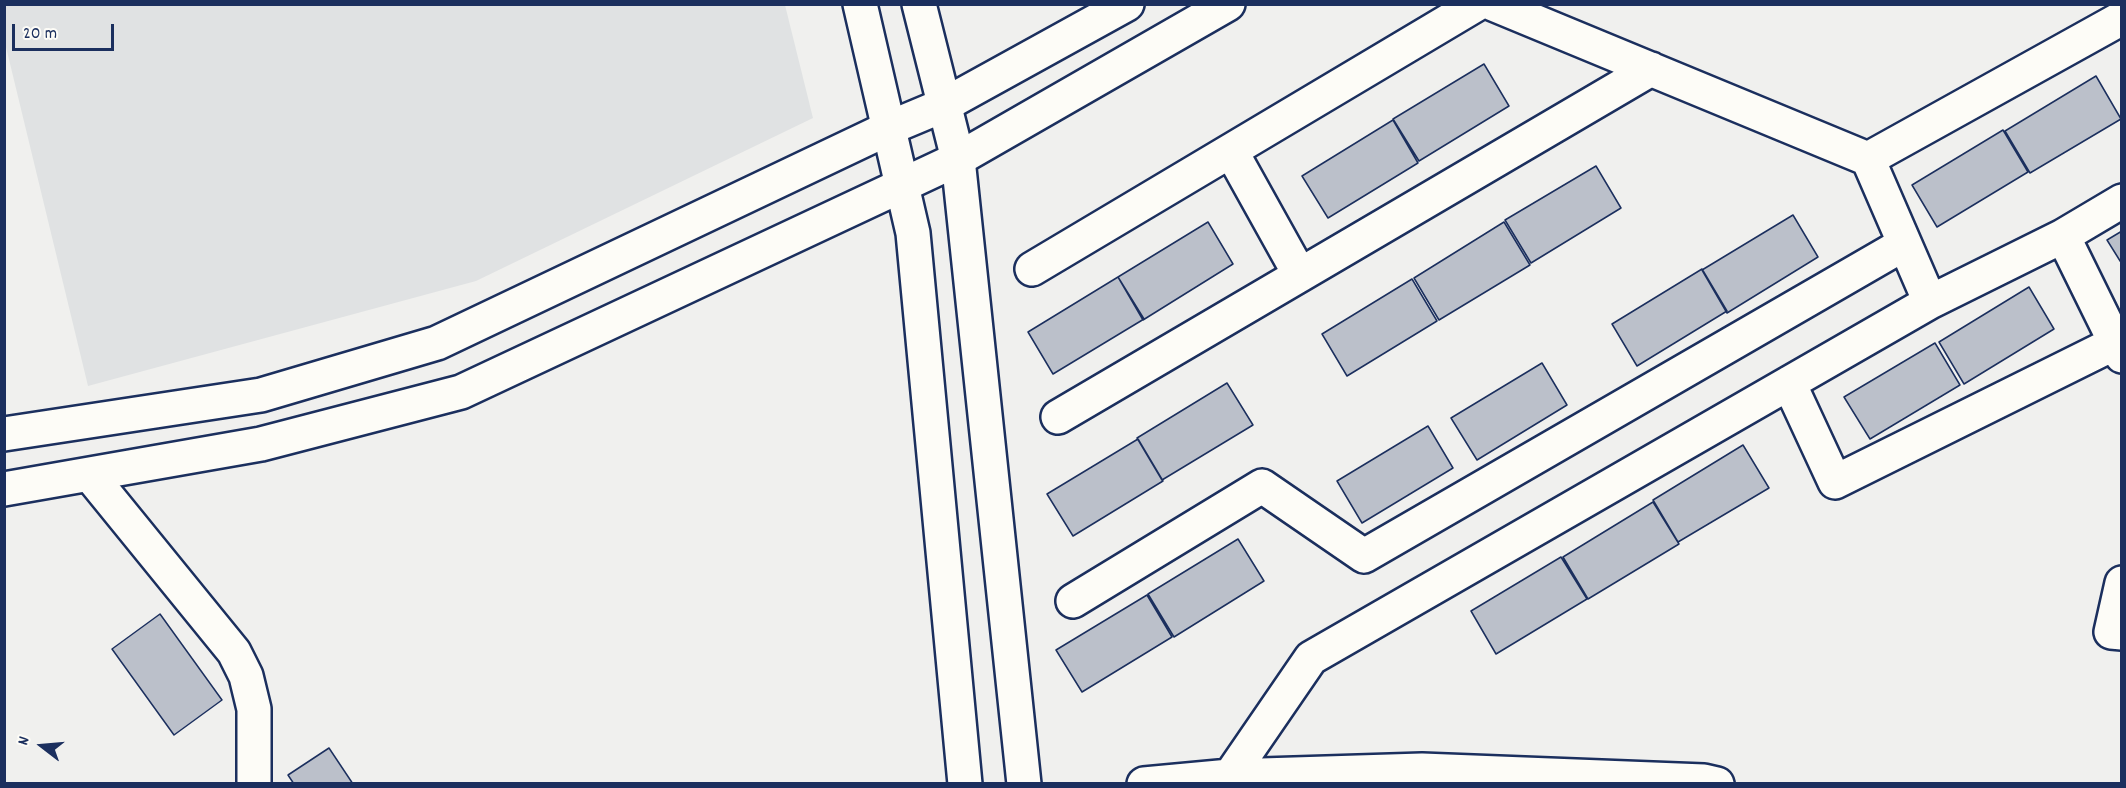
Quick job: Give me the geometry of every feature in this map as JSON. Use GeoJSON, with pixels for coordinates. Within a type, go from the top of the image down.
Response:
{"type":"FeatureCollection","features":[{"type":"Feature","properties":{"kind":"street"},"geometry":{"type":"LineString","coordinates":[[860,4],[904,186],[915,245],[965,783]]}},
{"type":"Feature","properties":{"kind":"street"},"geometry":{"type":"LineString","coordinates":[[919,4],[958,159],[1024,783]]}},
{"type":"Feature","properties":{"kind":"street"},"geometry":{"type":"LineString","coordinates":[[4,434],[261,395],[437,343],[889,128],[944,105],[1126,4]]}},
{"type":"Feature","properties":{"kind":"street"},"geometry":{"type":"LineString","coordinates":[[4,489],[261,444],[462,392],[958,159],[1228,4]]}},
{"type":"Feature","properties":{"kind":"street"},"geometry":{"type":"LineString","coordinates":[[1032,269],[1477,4]]}},
{"type":"Feature","properties":{"kind":"street"},"geometry":{"type":"LineString","coordinates":[[1493,4],[1868,159],[1930,302]]}},
{"type":"Feature","properties":{"kind":"street"},"geometry":{"type":"LineString","coordinates":[[1868,159],[2121,18]]}},
{"type":"Feature","properties":{"kind":"street"},"geometry":{"type":"LineString","coordinates":[[1058,417],[1650,69]]}},
{"type":"Feature","properties":{"kind":"street"},"geometry":{"type":"LineString","coordinates":[[1231,151],[1300,275]]}},
{"type":"Feature","properties":{"kind":"street"},"geometry":{"type":"LineString","coordinates":[[1230,776],[1311,658],[1930,302],[2063,236],[2121,201]]}},
{"type":"Feature","properties":{"kind":"street"},"geometry":{"type":"LineString","coordinates":[[1789,383],[1836,482],[2118,349],[2063,236]]}},
{"type":"Feature","properties":{"kind":"street"},"geometry":{"type":"LineString","coordinates":[[1073,601],[1262,486],[1364,556],[1904,244]]}},
{"type":"Feature","properties":{"kind":"street"},"geometry":{"type":"LineString","coordinates":[[90,475],[234,652],[246,676],[254,709],[255,783]]}},
{"type":"Feature","properties":{"kind":"street"},"geometry":{"type":"LineString","coordinates":[[2121,583],[2111,632],[2121,633]]}},
{"type":"Feature","properties":{"kind":"street"},"geometry":{"type":"LineString","coordinates":[[1144,783],[1230,776],[1422,770],[1717,783]]}},
{"type":"Feature","properties":{"kind":"shaded area"},"geometry":{"type":"Polygon","coordinates":[[[4,5],[785,5],[813,118],[476,281],[88,386],[5,43],[4,5]]]}},
{"type":"Feature","properties":{"kind":"building"},"geometry":{"type":"Polygon","coordinates":[[[1484,64],[1509,106],[1419,161],[1393,119],[1484,64]]]}},
{"type":"Feature","properties":{"kind":"building"},"geometry":{"type":"Polygon","coordinates":[[[2096,76],[2121,119],[2030,173],[2005,131],[2096,76]]]}},
{"type":"Feature","properties":{"kind":"building"},"geometry":{"type":"Polygon","coordinates":[[[1393,120],[1418,163],[1328,218],[1302,176],[1393,120]]]}},
{"type":"Feature","properties":{"kind":"building"},"geometry":{"type":"Polygon","coordinates":[[[2003,130],[2028,172],[1937,227],[1912,185],[2003,130]]]}},
{"type":"Feature","properties":{"kind":"building"},"geometry":{"type":"Polygon","coordinates":[[[1596,166],[1621,208],[1531,263],[1505,220],[1596,166]]]}},
{"type":"Feature","properties":{"kind":"building"},"geometry":{"type":"Polygon","coordinates":[[[1793,215],[1818,257],[1727,313],[1702,270],[1793,215]]]}},
{"type":"Feature","properties":{"kind":"building"},"geometry":{"type":"Polygon","coordinates":[[[1208,222],[1233,264],[1143,320],[1118,277],[1208,222]]]}},
{"type":"Feature","properties":{"kind":"building"},"geometry":{"type":"Polygon","coordinates":[[[1504,222],[1530,265],[1439,320],[1414,278],[1504,222]]]}},
{"type":"Feature","properties":{"kind":"building"},"geometry":{"type":"Polygon","coordinates":[[[2122,231],[2122,264],[2107,240],[2122,231]]]}},
{"type":"Feature","properties":{"kind":"building"},"geometry":{"type":"Polygon","coordinates":[[[1702,269],[1727,311],[1637,366],[1612,324],[1702,269]]]}},
{"type":"Feature","properties":{"kind":"building"},"geometry":{"type":"Polygon","coordinates":[[[1118,277],[1144,319],[1053,374],[1028,332],[1118,277]]]}},
{"type":"Feature","properties":{"kind":"building"},"geometry":{"type":"Polygon","coordinates":[[[1412,279],[1437,321],[1347,376],[1322,334],[1412,279]]]}},
{"type":"Feature","properties":{"kind":"building"},"geometry":{"type":"Polygon","coordinates":[[[2029,287],[2054,329],[1964,384],[1939,342],[2029,287]]]}},
{"type":"Feature","properties":{"kind":"building"},"geometry":{"type":"Polygon","coordinates":[[[1935,343],[1960,385],[1870,439],[1844,397],[1935,343]]]}},
{"type":"Feature","properties":{"kind":"building"},"geometry":{"type":"Polygon","coordinates":[[[1542,363],[1567,405],[1477,460],[1451,418],[1542,363]]]}},
{"type":"Feature","properties":{"kind":"building"},"geometry":{"type":"Polygon","coordinates":[[[1227,383],[1253,425],[1162,480],[1137,438],[1227,383]]]}},
{"type":"Feature","properties":{"kind":"building"},"geometry":{"type":"Polygon","coordinates":[[[1428,426],[1453,468],[1362,523],[1337,481],[1428,426]]]}},
{"type":"Feature","properties":{"kind":"building"},"geometry":{"type":"Polygon","coordinates":[[[1138,439],[1163,481],[1073,536],[1047,494],[1138,439]]]}},
{"type":"Feature","properties":{"kind":"building"},"geometry":{"type":"Polygon","coordinates":[[[1743,445],[1769,488],[1678,542],[1653,500],[1743,445]]]}},
{"type":"Feature","properties":{"kind":"building"},"geometry":{"type":"Polygon","coordinates":[[[1653,502],[1679,544],[1588,599],[1563,557],[1653,502]]]}},
{"type":"Feature","properties":{"kind":"building"},"geometry":{"type":"Polygon","coordinates":[[[1238,539],[1264,581],[1174,637],[1148,594],[1238,539]]]}},
{"type":"Feature","properties":{"kind":"building"},"geometry":{"type":"Polygon","coordinates":[[[1561,557],[1587,599],[1496,654],[1471,611],[1561,557]]]}},
{"type":"Feature","properties":{"kind":"building"},"geometry":{"type":"Polygon","coordinates":[[[1147,595],[1172,637],[1082,692],[1056,650],[1147,595]]]}},
{"type":"Feature","properties":{"kind":"building"},"geometry":{"type":"Polygon","coordinates":[[[160,614],[222,700],[174,735],[112,649],[160,614]]]}},
{"type":"Feature","properties":{"kind":"building"},"geometry":{"type":"Polygon","coordinates":[[[329,748],[353,784],[294,784],[288,775],[329,748]]]}}]}
